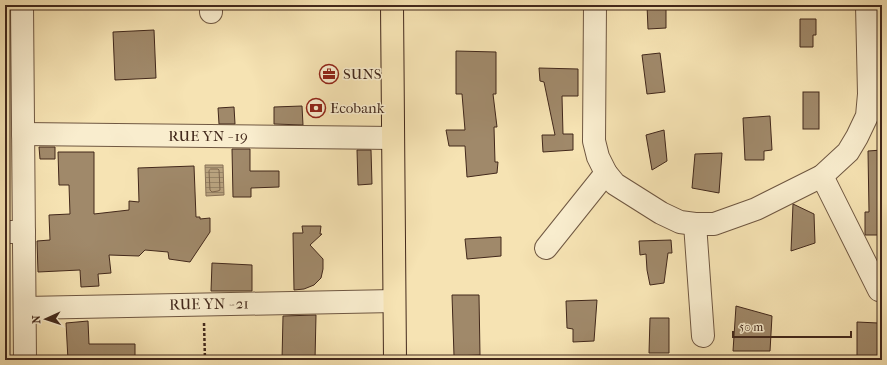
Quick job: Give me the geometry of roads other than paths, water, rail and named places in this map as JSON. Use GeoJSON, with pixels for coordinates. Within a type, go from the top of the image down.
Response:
{"type":"FeatureCollection","features":[{"type":"Feature","properties":{"kind":"highway"},"geometry":{"type":"LineString","coordinates":[[392,5],[395,360]]}},
{"type":"Feature","properties":{"kind":"street"},"geometry":{"type":"LineString","coordinates":[[22,5],[23,134],[14,232],[24,308],[25,360]]}},
{"type":"Feature","properties":{"kind":"street"},"geometry":{"type":"LineString","coordinates":[[595,5],[594,140],[598,156],[606,173],[615,184],[661,213],[680,222],[695,224],[714,224],[756,209],[822,176],[848,152],[867,116],[869,94],[867,5]]}},
{"type":"Feature","properties":{"kind":"street","name":"RUE YN - 19"},"geometry":{"type":"LineString","coordinates":[[23,134],[393,138]]}},
{"type":"Feature","properties":{"kind":"street"},"geometry":{"type":"LineString","coordinates":[[546,248],[606,173]]}},
{"type":"Feature","properties":{"kind":"street"},"geometry":{"type":"LineString","coordinates":[[822,176],[879,290]]}},
{"type":"Feature","properties":{"kind":"street"},"geometry":{"type":"LineString","coordinates":[[695,224],[703,336]]}},
{"type":"Feature","properties":{"kind":"street","name":"RUE YN - 21"},"geometry":{"type":"LineString","coordinates":[[24,308],[394,301]]}},
{"type":"Feature","properties":{"kind":"water"},"geometry":{"type":"Polygon","coordinates":[[[205,165],[223,165],[224,195],[206,196],[205,165]]]}},
{"type":"Feature","properties":{"kind":"place","name":"SUNS"},"geometry":{"type":"Point","coordinates":[329,74]}},
{"type":"Feature","properties":{"kind":"place","name":"Ecobank"},"geometry":{"type":"Point","coordinates":[316,108]}}]}
